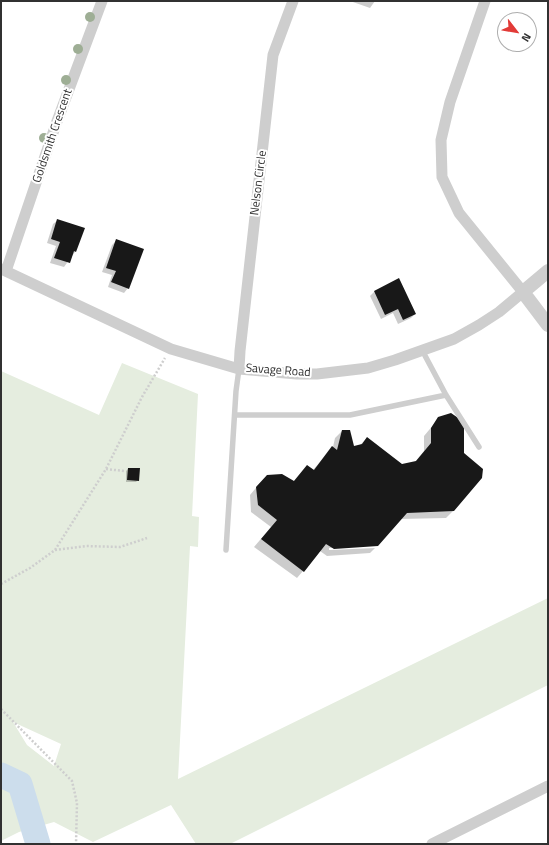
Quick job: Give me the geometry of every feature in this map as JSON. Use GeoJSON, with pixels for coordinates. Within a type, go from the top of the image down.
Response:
{"type":"FeatureCollection","features":[{"type":"Feature","properties":{"kind":"street","name":"Goldsmith Crescent"},"geometry":{"type":"LineString","coordinates":[[4,270],[102,1]]}},
{"type":"Feature","properties":{"kind":"street","name":"Nelson Circle"},"geometry":{"type":"LineString","coordinates":[[239,369],[273,55],[293,1]]}},
{"type":"Feature","properties":{"kind":"street"},"geometry":{"type":"LineString","coordinates":[[485,1],[450,102],[441,140],[442,177],[459,213],[548,325]]}},
{"type":"Feature","properties":{"kind":"street","name":"Savage Road"},"geometry":{"type":"LineString","coordinates":[[4,270],[171,349],[239,369],[297,374],[336,372],[368,368],[454,339],[499,312],[548,272]]}},
{"type":"Feature","properties":{"kind":"street"},"geometry":{"type":"LineString","coordinates":[[432,844],[548,786]]}},
{"type":"Feature","properties":{"kind":"lane"},"geometry":{"type":"LineString","coordinates":[[422,350],[446,395],[479,448]]}},
{"type":"Feature","properties":{"kind":"lane"},"geometry":{"type":"LineString","coordinates":[[226,550],[236,391],[239,369]]}},
{"type":"Feature","properties":{"kind":"lane"},"geometry":{"type":"LineString","coordinates":[[235,415],[350,415],[446,395]]}},
{"type":"Feature","properties":{"kind":"path"},"geometry":{"type":"LineString","coordinates":[[1,584],[30,568],[55,550],[106,469],[142,397],[171,349]]}},
{"type":"Feature","properties":{"kind":"path"},"geometry":{"type":"LineString","coordinates":[[106,469],[124,471]]}},
{"type":"Feature","properties":{"kind":"path"},"geometry":{"type":"LineString","coordinates":[[55,550],[86,546],[120,547],[147,538]]}},
{"type":"Feature","properties":{"kind":"path"},"geometry":{"type":"LineString","coordinates":[[1,709],[72,781],[77,803],[76,844]]}},
{"type":"Feature","properties":{"kind":"shaded area"},"geometry":{"type":"Polygon","coordinates":[[[122,363],[198,394],[192,516],[199,517],[198,547],[190,546],[178,779],[548,598],[548,685],[230,844],[196,844],[171,805],[93,842],[54,822],[19,832],[1,841],[1,371],[99,415],[122,363]],[[13,722],[27,745],[54,766],[61,744],[13,722]]]}},
{"type":"Feature","properties":{"kind":"building"},"geometry":{"type":"Polygon","coordinates":[[[57,219],[85,228],[70,263],[54,258],[60,242],[51,239],[57,219]]]}},
{"type":"Feature","properties":{"kind":"building"},"geometry":{"type":"Polygon","coordinates":[[[116,239],[144,249],[129,289],[111,282],[116,271],[106,268],[116,239]]]}},
{"type":"Feature","properties":{"kind":"building"},"geometry":{"type":"Polygon","coordinates":[[[399,278],[416,314],[403,320],[398,309],[385,315],[374,291],[399,278]]]}},
{"type":"Feature","properties":{"kind":"building"},"geometry":{"type":"Polygon","coordinates":[[[451,413],[464,422],[464,453],[483,469],[482,478],[454,511],[407,513],[378,546],[334,549],[326,544],[304,572],[261,539],[277,520],[258,505],[256,487],[267,475],[282,474],[294,481],[307,465],[314,470],[332,446],[337,450],[342,430],[350,430],[354,446],[362,444],[367,437],[402,464],[416,461],[431,443],[431,428],[438,417],[451,413]]]}},
{"type":"Feature","properties":{"kind":"building"},"geometry":{"type":"Polygon","coordinates":[[[128,468],[140,468],[139,481],[127,480],[128,468]]]}},
{"type":"Feature","properties":{"kind":"waterway"},"geometry":{"type":"LineString","coordinates":[[1,775],[20,784],[38,844]]}}]}
